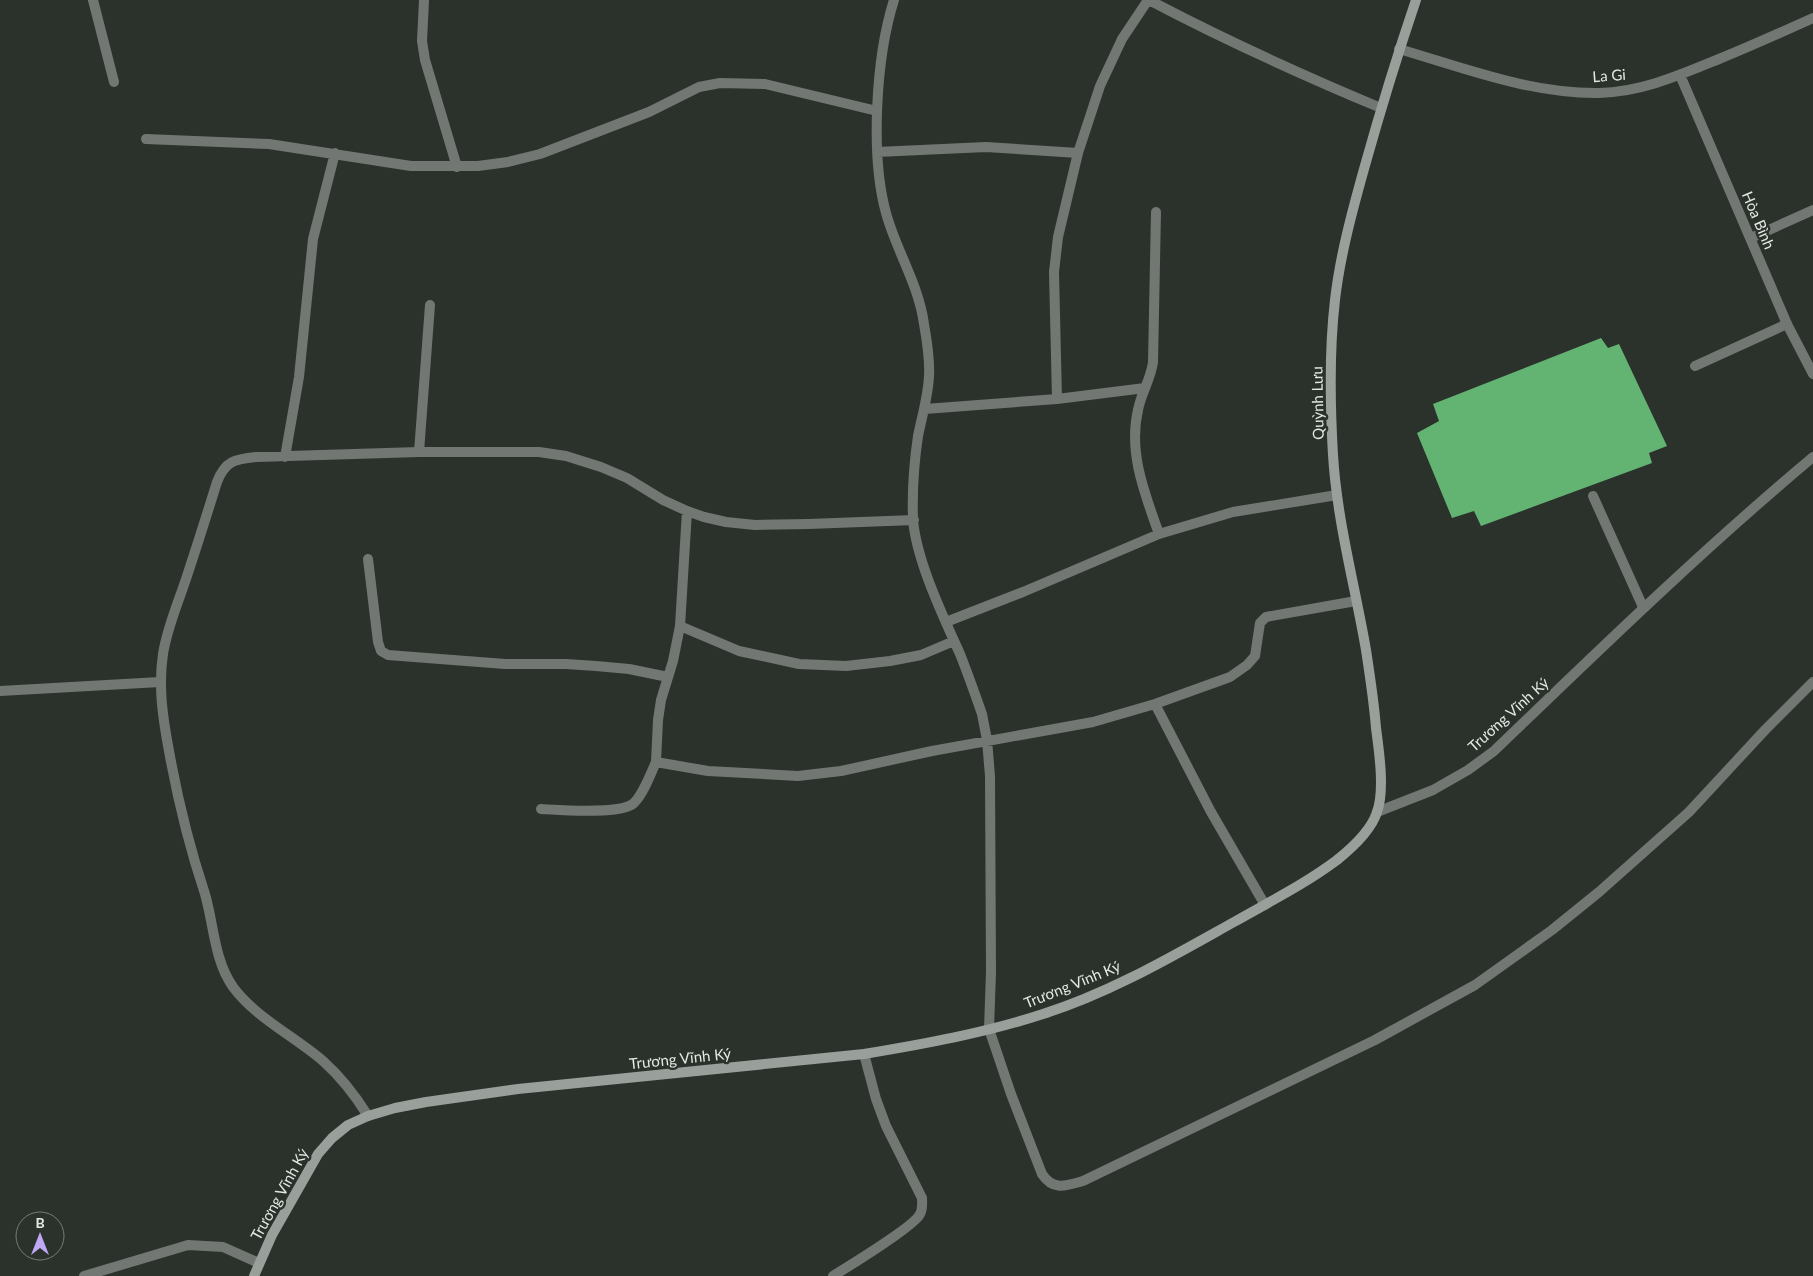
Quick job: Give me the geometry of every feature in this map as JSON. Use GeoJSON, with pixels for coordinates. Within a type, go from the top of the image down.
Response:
{"type":"FeatureCollection","features":[{"type":"Feature","properties":{"kind":"main road","name":"Quỳnh Lưu"},"geometry":{"type":"LineString","coordinates":[[1377,812],[1380,796],[1379,755],[1371,683],[1337,495],[1333,458],[1331,383],[1335,298],[1353,209],[1381,108],[1416,0]]}},
{"type":"Feature","properties":{"kind":"main road","name":"Trương Vĩnh Ký"},"geometry":{"type":"LineString","coordinates":[[254,1276],[272,1235],[318,1154],[332,1138],[348,1125],[368,1116],[426,1102],[518,1089],[864,1054],[989,1029],[1045,1013],[1093,995],[1144,971],[1305,882],[1337,860],[1358,841],[1369,828],[1377,812]]}},
{"type":"Feature","properties":{"kind":"street"},"geometry":{"type":"LineString","coordinates":[[93,0],[114,82]]}},
{"type":"Feature","properties":{"kind":"street"},"geometry":{"type":"LineString","coordinates":[[424,0],[422,41],[425,60],[457,167]]}},
{"type":"Feature","properties":{"kind":"street"},"geometry":{"type":"LineString","coordinates":[[894,0],[883,47],[877,152],[886,213],[918,297],[924,320],[928,350],[929,376],[925,409],[918,434],[914,463],[914,520],[923,562],[982,714],[987,740],[990,776],[989,1029],[1011,1094],[1042,1174],[1047,1182],[1056,1186],[1083,1181],[1375,1040],[1475,984],[1552,930],[1586,903],[1689,812],[1765,730],[1813,682]]}},
{"type":"Feature","properties":{"kind":"street"},"geometry":{"type":"LineString","coordinates":[[1057,399],[1054,272],[1058,236],[1078,153],[1100,86],[1122,38],[1149,0],[1303,76],[1381,108]]}},
{"type":"Feature","properties":{"kind":"street","name":"La Gi"},"geometry":{"type":"LineString","coordinates":[[1399,49],[1493,77],[1535,87],[1571,92],[1599,93],[1645,87],[1680,76],[1813,18]]}},
{"type":"Feature","properties":{"kind":"street","name":"Hòa Bình"},"geometry":{"type":"LineString","coordinates":[[1680,76],[1787,324],[1813,374]]}},
{"type":"Feature","properties":{"kind":"street"},"geometry":{"type":"LineString","coordinates":[[146,139],[269,144],[335,153],[384,163],[411,166],[457,167],[508,162],[540,154],[648,112],[699,87],[720,83],[765,84],[878,112]]}},
{"type":"Feature","properties":{"kind":"street"},"geometry":{"type":"LineString","coordinates":[[877,152],[986,147],[1078,153]]}},
{"type":"Feature","properties":{"kind":"street"},"geometry":{"type":"LineString","coordinates":[[285,457],[299,377],[313,239],[335,153]]}},
{"type":"Feature","properties":{"kind":"street"},"geometry":{"type":"LineString","coordinates":[[1751,238],[1813,210]]}},
{"type":"Feature","properties":{"kind":"street"},"geometry":{"type":"LineString","coordinates":[[1156,212],[1152,373],[1138,408],[1135,425],[1136,460],[1143,489],[1160,534]]}},
{"type":"Feature","properties":{"kind":"street"},"geometry":{"type":"LineString","coordinates":[[419,452],[430,305]]}},
{"type":"Feature","properties":{"kind":"street"},"geometry":{"type":"LineString","coordinates":[[1696,366],[1787,324]]}},
{"type":"Feature","properties":{"kind":"street"},"geometry":{"type":"LineString","coordinates":[[925,409],[1057,399],[1145,388]]}},
{"type":"Feature","properties":{"kind":"street"},"geometry":{"type":"LineString","coordinates":[[368,1116],[356,1096],[342,1079],[322,1060],[254,1008],[235,989],[225,975],[219,959],[209,909],[187,837],[177,795],[162,713],[160,682],[163,653],[171,623],[221,472],[226,466],[243,458],[419,452],[539,452],[566,456],[628,478],[663,500],[687,511],[726,522],[755,525],[914,520]]}},
{"type":"Feature","properties":{"kind":"street","name":"Trương Vĩnh Ký"},"geometry":{"type":"LineString","coordinates":[[1377,812],[1434,790],[1468,770],[1494,751],[1643,607],[1700,558],[1746,514],[1813,457]]}},
{"type":"Feature","properties":{"kind":"street"},"geometry":{"type":"LineString","coordinates":[[946,622],[1160,534],[1233,512],[1337,495]]}},
{"type":"Feature","properties":{"kind":"street"},"geometry":{"type":"LineString","coordinates":[[1593,496],[1643,607]]}},
{"type":"Feature","properties":{"kind":"street"},"geometry":{"type":"LineString","coordinates":[[541,809],[590,811],[633,804],[656,762],[661,700],[673,661],[680,626],[687,511]]}},
{"type":"Feature","properties":{"kind":"street"},"geometry":{"type":"LineString","coordinates":[[368,559],[378,642],[380,651],[388,655],[505,664],[596,666],[629,669],[668,677]]}},
{"type":"Feature","properties":{"kind":"street"},"geometry":{"type":"LineString","coordinates":[[656,762],[708,771],[798,776],[841,771],[987,740],[1093,722],[1155,704],[1230,677],[1247,665],[1255,656],[1260,624],[1266,617],[1356,601]]}},
{"type":"Feature","properties":{"kind":"street"},"geometry":{"type":"LineString","coordinates":[[680,626],[739,651],[799,664],[846,666],[890,661],[920,655],[954,641]]}},
{"type":"Feature","properties":{"kind":"street"},"geometry":{"type":"LineString","coordinates":[[0,692],[160,682]]}},
{"type":"Feature","properties":{"kind":"street"},"geometry":{"type":"LineString","coordinates":[[1155,704],[1211,812],[1265,904]]}},
{"type":"Feature","properties":{"kind":"street"},"geometry":{"type":"LineString","coordinates":[[833,1276],[908,1227],[920,1216],[922,1208],[922,1198],[886,1126],[864,1054]]}},
{"type":"Feature","properties":{"kind":"street"},"geometry":{"type":"LineString","coordinates":[[84,1276],[188,1245],[223,1247],[259,1263]]}},
{"type":"Feature","properties":{"kind":"building"},"geometry":{"type":"Polygon","coordinates":[[[1601,338],[1608,348],[1619,344],[1667,446],[1649,453],[1652,463],[1481,526],[1474,511],[1452,518],[1417,433],[1439,421],[1433,404],[1601,338]]]}}]}
